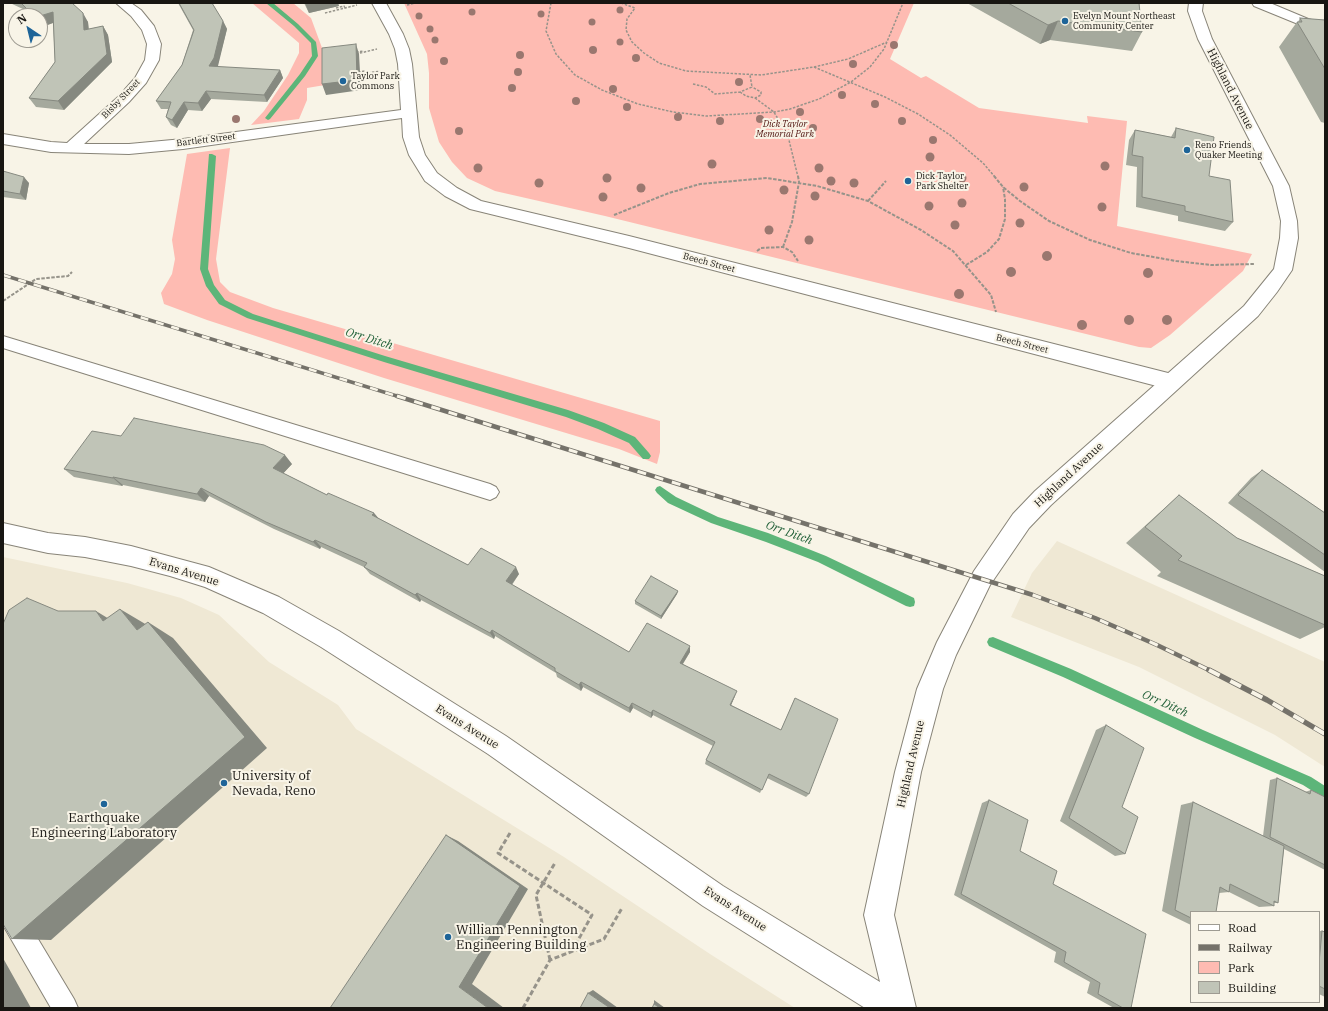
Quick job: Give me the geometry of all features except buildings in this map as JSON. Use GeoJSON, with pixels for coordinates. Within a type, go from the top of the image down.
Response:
{"type":"FeatureCollection","features":[{"type":"Feature","properties":{"kind":"street","name":"Bisby Street"},"geometry":{"type":"LineString","coordinates":[[72,148],[124,99],[141,80],[152,60],[154,44],[149,29],[136,14],[123,3]]}},
{"type":"Feature","properties":{"kind":"street","name":"Beech Street"},"geometry":{"type":"LineString","coordinates":[[379,3],[396,34],[402,49],[405,64],[411,137],[417,155],[431,177],[451,192],[476,205],[637,244],[1172,382]]}},
{"type":"Feature","properties":{"kind":"street","name":"Highland Avenue"},"geometry":{"type":"LineString","coordinates":[[901,1008],[879,915],[908,772],[930,690],[946,650],[982,578],[1021,521],[1043,498],[1251,311],[1283,270],[1289,238],[1288,215],[1280,186],[1205,39],[1197,16],[1196,3]]}},
{"type":"Feature","properties":{"kind":"street"},"geometry":{"type":"LineString","coordinates":[[1259,3],[1325,31]]}},
{"type":"Feature","properties":{"kind":"street","name":"Bartlett Street"},"geometry":{"type":"LineString","coordinates":[[3,140],[72,148],[129,149],[183,144],[409,113]]}},
{"type":"Feature","properties":{"kind":"street","name":"Evans Avenue"},"geometry":{"type":"LineString","coordinates":[[3,533],[48,542],[85,547],[170,566],[208,578],[271,605],[498,745],[713,896],[893,1008]]}},
{"type":"Feature","properties":{"kind":"lane"},"geometry":{"type":"LineString","coordinates":[[3,342],[490,492]]}},
{"type":"Feature","properties":{"kind":"lane"},"geometry":{"type":"LineString","coordinates":[[3,902],[65,1008]]}},
{"type":"Feature","properties":{"kind":"path"},"geometry":{"type":"LineString","coordinates":[[404,5],[416,3]]}},
{"type":"Feature","properties":{"kind":"path"},"geometry":{"type":"LineString","coordinates":[[450,3],[465,3]]}},
{"type":"Feature","properties":{"kind":"path"},"geometry":{"type":"LineString","coordinates":[[551,3],[546,31],[556,54],[575,75],[602,90],[638,104],[673,112],[706,116],[774,112],[819,99],[851,82],[870,67],[884,49],[903,3]]}},
{"type":"Feature","properties":{"kind":"path"},"geometry":{"type":"LineString","coordinates":[[621,3],[634,8],[627,19],[626,30],[632,42],[644,53],[659,63],[686,71],[761,75],[814,67],[848,59],[888,41]]}},
{"type":"Feature","properties":{"kind":"path"},"geometry":{"type":"LineString","coordinates":[[325,13],[359,5]]}},
{"type":"Feature","properties":{"kind":"path"},"geometry":{"type":"LineString","coordinates":[[332,10],[344,6],[345,8]]}},
{"type":"Feature","properties":{"kind":"path"},"geometry":{"type":"LineString","coordinates":[[356,52],[380,49]]}},
{"type":"Feature","properties":{"kind":"path"},"geometry":{"type":"LineString","coordinates":[[351,54],[364,53],[364,51]]}},
{"type":"Feature","properties":{"kind":"path"},"geometry":{"type":"LineString","coordinates":[[814,67],[892,100],[918,114],[950,135],[982,163],[1003,187],[1050,221],[1090,240],[1117,248],[1176,261],[1211,265],[1254,264]]}},
{"type":"Feature","properties":{"kind":"path"},"geometry":{"type":"LineString","coordinates":[[354,73],[365,71],[366,73]]}},
{"type":"Feature","properties":{"kind":"path"},"geometry":{"type":"LineString","coordinates":[[360,74],[382,71]]}},
{"type":"Feature","properties":{"kind":"path"},"geometry":{"type":"LineString","coordinates":[[750,75],[752,87]]}},
{"type":"Feature","properties":{"kind":"path"},"geometry":{"type":"LineString","coordinates":[[693,84],[706,87],[715,94],[740,92],[752,87],[762,92],[761,95],[755,98]]}},
{"type":"Feature","properties":{"kind":"path"},"geometry":{"type":"LineString","coordinates":[[740,92],[746,96],[755,98],[774,112],[788,136],[799,182],[792,222],[783,247]]}},
{"type":"Feature","properties":{"kind":"path"},"geometry":{"type":"LineString","coordinates":[[611,216],[644,202],[700,184],[767,178],[799,182],[868,201],[921,230],[953,251],[991,295],[997,316]]}},
{"type":"Feature","properties":{"kind":"path"},"geometry":{"type":"LineString","coordinates":[[868,201],[886,181]]}},
{"type":"Feature","properties":{"kind":"path"},"geometry":{"type":"LineString","coordinates":[[966,265],[987,252],[999,239],[1005,219],[1005,199],[1003,187]]}},
{"type":"Feature","properties":{"kind":"path"},"geometry":{"type":"LineString","coordinates":[[755,252],[761,248],[783,247],[792,252],[797,259],[798,264]]}},
{"type":"Feature","properties":{"kind":"path"},"geometry":{"type":"LineString","coordinates":[[3,301],[36,279],[68,276],[72,272]]}},
{"type":"Feature","properties":{"kind":"path"},"geometry":{"type":"LineString","coordinates":[[510,833],[498,853],[592,915],[572,951]]}},
{"type":"Feature","properties":{"kind":"path"},"geometry":{"type":"LineString","coordinates":[[550,960],[536,895],[555,863]]}},
{"type":"Feature","properties":{"kind":"path"},"geometry":{"type":"LineString","coordinates":[[523,1008],[550,960],[604,939],[622,908]]}},
{"type":"Feature","properties":{"kind":"shaded area"},"geometry":{"type":"Polygon","coordinates":[[[1057,541],[1325,662],[1325,767],[1275,735],[1139,667],[1011,617],[1032,573],[1057,541]]]}},
{"type":"Feature","properties":{"kind":"shaded area","name":"University of Nevada, Reno"},"geometry":{"type":"Polygon","coordinates":[[[3,557],[127,583],[181,598],[219,615],[269,662],[338,705],[356,729],[564,857],[710,954],[795,1008],[3,1008],[3,557]]]}},
{"type":"Feature","properties":{"kind":"green space"},"geometry":{"type":"Polygon","coordinates":[[[252,3],[293,3],[311,18],[325,56],[325,85],[307,88],[307,100],[299,119],[251,125],[264,111],[288,75],[299,53],[299,43],[252,3]]]}},
{"type":"Feature","properties":{"kind":"green space","name":"Dick Taylor Memorial Park"},"geometry":{"type":"Polygon","coordinates":[[[404,3],[914,3],[890,59],[921,78],[926,76],[979,108],[1088,123],[1087,116],[1127,121],[1117,226],[1252,254],[1243,271],[1170,335],[1151,348],[1139,347],[605,216],[495,191],[467,178],[452,162],[439,142],[429,108],[429,73],[427,54],[404,3]]]}},
{"type":"Feature","properties":{"kind":"green space"},"geometry":{"type":"Polygon","coordinates":[[[230,148],[216,259],[220,282],[230,292],[273,308],[660,421],[660,452],[657,464],[619,449],[384,378],[207,320],[164,304],[161,293],[172,274],[175,259],[172,240],[187,154],[230,148]]]}},
{"type":"Feature","properties":{"kind":"waterway","name":"Orr Ditch"},"geometry":{"type":"LineString","coordinates":[[268,118],[303,75],[315,56],[314,43],[296,25],[269,3]]}},
{"type":"Feature","properties":{"kind":"waterway","name":"Orr Ditch"},"geometry":{"type":"LineString","coordinates":[[212,156],[204,269],[210,286],[222,302],[250,316],[384,359],[568,414],[601,426],[632,440],[646,456]]}},
{"type":"Feature","properties":{"kind":"waterway","name":"Orr Ditch"},"geometry":{"type":"LineString","coordinates":[[660,490],[672,500],[715,520],[768,538],[822,559],[910,602]]}},
{"type":"Feature","properties":{"kind":"waterway","name":"Orr Ditch"},"geometry":{"type":"LineString","coordinates":[[993,642],[1067,673],[1199,734],[1307,781],[1325,793]]}},
{"type":"Feature","properties":{"kind":"railway"},"geometry":{"type":"LineString","coordinates":[[3,275],[400,397]]}},
{"type":"Feature","properties":{"kind":"railway"},"geometry":{"type":"LineString","coordinates":[[397,396],[1033,595],[1095,618],[1210,671]]}},
{"type":"Feature","properties":{"kind":"railway"},"geometry":{"type":"LineString","coordinates":[[1210,671],[1267,700],[1325,734]]}},
{"type":"Feature","properties":{"kind":"place","name":"Evelyn Mount Northeast Community Center"},"geometry":{"type":"Point","coordinates":[1065,21]}},
{"type":"Feature","properties":{"kind":"place","name":"Taylor Park Commons"},"geometry":{"type":"Point","coordinates":[343,81]}},
{"type":"Feature","properties":{"kind":"place","name":"Reno Friends Quaker Meeting"},"geometry":{"type":"Point","coordinates":[1187,150]}},
{"type":"Feature","properties":{"kind":"place","name":"Dick Taylor Park Shelter"},"geometry":{"type":"Point","coordinates":[908,181]}},
{"type":"Feature","properties":{"kind":"place","name":"University of Nevada, Reno"},"geometry":{"type":"Point","coordinates":[224,783]}},
{"type":"Feature","properties":{"kind":"place","name":"Earthquake Engineering Laboratory"},"geometry":{"type":"Point","coordinates":[104,804]}},
{"type":"Feature","properties":{"kind":"place","name":"William Pennington Engineering Building"},"geometry":{"type":"Point","coordinates":[448,937]}}]}
